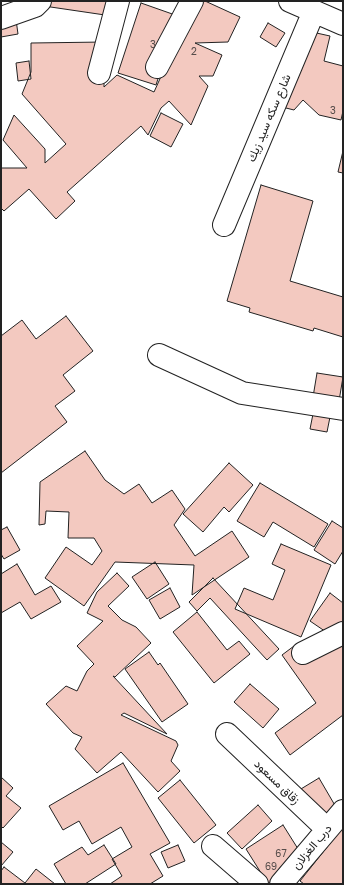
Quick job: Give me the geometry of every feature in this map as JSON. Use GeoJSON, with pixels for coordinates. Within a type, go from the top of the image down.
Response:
{"type":"FeatureCollection","features":[{"type":"Feature","properties":{"kind":"street"},"geometry":{"type":"LineString","coordinates":[[1,18],[35,6],[40,1]]}},
{"type":"Feature","properties":{"kind":"street"},"geometry":{"type":"LineString","coordinates":[[99,73],[118,1]]}},
{"type":"Feature","properties":{"kind":"street"},"geometry":{"type":"LineString","coordinates":[[157,67],[192,1]]}},
{"type":"Feature","properties":{"kind":"street"},"geometry":{"type":"LineString","coordinates":[[290,1],[343,24]]}},
{"type":"Feature","properties":{"kind":"street","name":"شارع سكه سيد زيك"},"geometry":{"type":"LineString","coordinates":[[224,225],[314,11]]}},
{"type":"Feature","properties":{"kind":"street"},"geometry":{"type":"LineString","coordinates":[[159,355],[242,393],[343,409]]}},
{"type":"Feature","properties":{"kind":"street"},"geometry":{"type":"LineString","coordinates":[[303,654],[343,633]]}},
{"type":"Feature","properties":{"kind":"street","name":"زقاق مسعود"},"geometry":{"type":"LineString","coordinates":[[227,734],[327,830]]}},
{"type":"Feature","properties":{"kind":"street","name":"درب الغزلان"},"geometry":{"type":"LineString","coordinates":[[281,884],[343,811]]}},
{"type":"Feature","properties":{"kind":"street"},"geometry":{"type":"LineString","coordinates":[[213,846],[257,884]]}},
{"type":"Feature","properties":{"kind":"building"},"geometry":{"type":"Polygon","coordinates":[[[38,1],[107,1],[105,15],[37,5],[38,1]]]}},
{"type":"Feature","properties":{"kind":"building"},"geometry":{"type":"Polygon","coordinates":[[[195,1],[205,1],[240,17],[228,42],[195,43],[222,55],[213,76],[199,76],[208,86],[191,125],[169,101],[161,108],[148,135],[141,126],[67,192],[75,201],[56,219],[29,189],[4,211],[1,208],[1,168],[27,168],[3,140],[14,115],[45,149],[45,163],[66,144],[22,94],[31,72],[31,43],[104,42],[104,87],[117,75],[154,92],[195,1]]]}},
{"type":"Feature","properties":{"kind":"building"},"geometry":{"type":"Polygon","coordinates":[[[141,3],[178,16],[156,85],[118,73],[141,3]]]}},
{"type":"Feature","properties":{"kind":"building"},"geometry":{"type":"Polygon","coordinates":[[[14,5],[18,34],[1,37],[1,7],[14,5]]]}},
{"type":"Feature","properties":{"kind":"building"},"geometry":{"type":"Polygon","coordinates":[[[268,23],[285,33],[276,47],[260,37],[268,23]]]}},
{"type":"Feature","properties":{"kind":"building"},"geometry":{"type":"Polygon","coordinates":[[[312,32],[330,36],[324,61],[343,66],[343,111],[341,120],[319,115],[303,100],[294,110],[278,106],[312,32]]]}},
{"type":"Feature","properties":{"kind":"building"},"geometry":{"type":"Polygon","coordinates":[[[29,61],[31,79],[18,81],[16,63],[29,61]]]}},
{"type":"Feature","properties":{"kind":"building"},"geometry":{"type":"Polygon","coordinates":[[[161,113],[183,124],[171,147],[150,136],[161,113]]]}},
{"type":"Feature","properties":{"kind":"building"},"geometry":{"type":"Polygon","coordinates":[[[343,151],[343,173],[338,172],[343,151]]]}},
{"type":"Feature","properties":{"kind":"building"},"geometry":{"type":"Polygon","coordinates":[[[261,185],[313,201],[290,281],[343,297],[343,337],[314,328],[313,331],[249,312],[250,308],[227,301],[261,185]]]}},
{"type":"Feature","properties":{"kind":"building"},"geometry":{"type":"Polygon","coordinates":[[[66,316],[93,351],[63,375],[75,391],[55,406],[67,422],[1,473],[1,336],[22,320],[36,339],[66,316]]]}},
{"type":"Feature","properties":{"kind":"building"},"geometry":{"type":"Polygon","coordinates":[[[317,373],[343,377],[339,401],[313,397],[317,373]]]}},
{"type":"Feature","properties":{"kind":"building"},"geometry":{"type":"Polygon","coordinates":[[[315,404],[332,407],[327,432],[310,429],[315,404]]]}},
{"type":"Feature","properties":{"kind":"building"},"geometry":{"type":"Polygon","coordinates":[[[85,451],[105,480],[124,494],[139,484],[152,503],[172,490],[185,509],[174,525],[195,556],[232,531],[249,557],[192,595],[194,565],[115,562],[84,606],[45,578],[66,547],[92,565],[102,551],[94,538],[68,538],[69,512],[46,511],[45,524],[39,525],[40,482],[85,451]]]}},
{"type":"Feature","properties":{"kind":"building"},"geometry":{"type":"Polygon","coordinates":[[[229,463],[253,485],[229,512],[224,507],[203,532],[183,514],[229,463]]]}},
{"type":"Feature","properties":{"kind":"building"},"geometry":{"type":"Polygon","coordinates":[[[260,483],[328,524],[314,547],[273,522],[264,537],[237,521],[260,483]]]}},
{"type":"Feature","properties":{"kind":"building"},"geometry":{"type":"Polygon","coordinates":[[[332,521],[343,528],[343,551],[335,564],[314,550],[332,521]]]}},
{"type":"Feature","properties":{"kind":"building"},"geometry":{"type":"Polygon","coordinates":[[[7,527],[20,550],[4,559],[1,554],[1,530],[7,527]]]}},
{"type":"Feature","properties":{"kind":"building"},"geometry":{"type":"Polygon","coordinates":[[[281,544],[331,565],[301,637],[235,609],[244,588],[273,600],[285,570],[272,564],[281,544]]]}},
{"type":"Feature","properties":{"kind":"building"},"geometry":{"type":"Polygon","coordinates":[[[155,562],[169,584],[147,599],[132,577],[155,562]]]}},
{"type":"Feature","properties":{"kind":"building"},"geometry":{"type":"Polygon","coordinates":[[[17,564],[35,595],[51,586],[61,602],[31,619],[20,602],[1,613],[1,574],[17,564]]]}},
{"type":"Feature","properties":{"kind":"building"},"geometry":{"type":"Polygon","coordinates":[[[117,573],[129,586],[108,606],[122,620],[136,627],[151,643],[115,677],[113,676],[167,734],[124,713],[121,715],[176,741],[178,745],[171,761],[180,771],[158,792],[121,752],[97,773],[75,749],[82,737],[73,733],[46,704],[66,686],[77,691],[87,671],[94,664],[77,646],[103,621],[87,613],[97,592],[117,573]]]}},
{"type":"Feature","properties":{"kind":"building"},"geometry":{"type":"Polygon","coordinates":[[[213,578],[279,649],[267,660],[210,598],[197,611],[189,602],[213,578]]]}},
{"type":"Feature","properties":{"kind":"building"},"geometry":{"type":"Polygon","coordinates":[[[170,588],[180,607],[160,619],[149,600],[170,588]]]}},
{"type":"Feature","properties":{"kind":"building"},"geometry":{"type":"Polygon","coordinates":[[[330,593],[343,603],[343,621],[332,636],[310,621],[330,593]]]}},
{"type":"Feature","properties":{"kind":"building"},"geometry":{"type":"Polygon","coordinates":[[[197,612],[227,650],[239,641],[250,654],[214,683],[173,632],[197,612]]]}},
{"type":"Feature","properties":{"kind":"building"},"geometry":{"type":"Polygon","coordinates":[[[343,640],[343,715],[290,755],[275,733],[316,703],[282,655],[294,646],[302,656],[343,640]]]}},
{"type":"Feature","properties":{"kind":"building"},"geometry":{"type":"Polygon","coordinates":[[[149,652],[158,665],[160,663],[188,704],[162,722],[125,669],[149,652]]]}},
{"type":"Feature","properties":{"kind":"building"},"geometry":{"type":"Polygon","coordinates":[[[250,684],[279,709],[263,728],[234,702],[250,684]]]}},
{"type":"Feature","properties":{"kind":"building"},"geometry":{"type":"Polygon","coordinates":[[[123,763],[170,843],[150,854],[163,876],[150,884],[110,884],[122,876],[112,859],[132,847],[121,827],[92,844],[79,821],[63,830],[49,806],[123,763]]]}},
{"type":"Feature","properties":{"kind":"building"},"geometry":{"type":"Polygon","coordinates":[[[1,777],[13,788],[6,796],[21,808],[3,828],[1,826],[1,777]]]}},
{"type":"Feature","properties":{"kind":"building"},"geometry":{"type":"Polygon","coordinates":[[[319,778],[340,814],[312,830],[291,795],[319,778]]]}},
{"type":"Feature","properties":{"kind":"building"},"geometry":{"type":"Polygon","coordinates":[[[180,780],[216,825],[194,843],[158,798],[180,780]]]}},
{"type":"Feature","properties":{"kind":"building"},"geometry":{"type":"Polygon","coordinates":[[[258,805],[272,821],[242,849],[227,833],[258,805]]]}},
{"type":"Feature","properties":{"kind":"building"},"geometry":{"type":"Polygon","coordinates":[[[283,825],[305,860],[268,884],[246,849],[283,825]]]}},
{"type":"Feature","properties":{"kind":"building"},"geometry":{"type":"Polygon","coordinates":[[[343,827],[343,884],[304,884],[300,881],[343,827]]]}},
{"type":"Feature","properties":{"kind":"building"},"geometry":{"type":"Polygon","coordinates":[[[1,842],[13,852],[1,866],[1,842]]]}},
{"type":"Feature","properties":{"kind":"building"},"geometry":{"type":"Polygon","coordinates":[[[104,845],[116,864],[85,884],[66,884],[54,864],[82,847],[88,855],[104,845]]]}},
{"type":"Feature","properties":{"kind":"building"},"geometry":{"type":"Polygon","coordinates":[[[178,845],[185,861],[168,868],[161,852],[178,845]]]}},
{"type":"Feature","properties":{"kind":"building"},"geometry":{"type":"Polygon","coordinates":[[[4,867],[25,883],[36,869],[55,884],[1,884],[1,871],[4,867]]]}}]}
